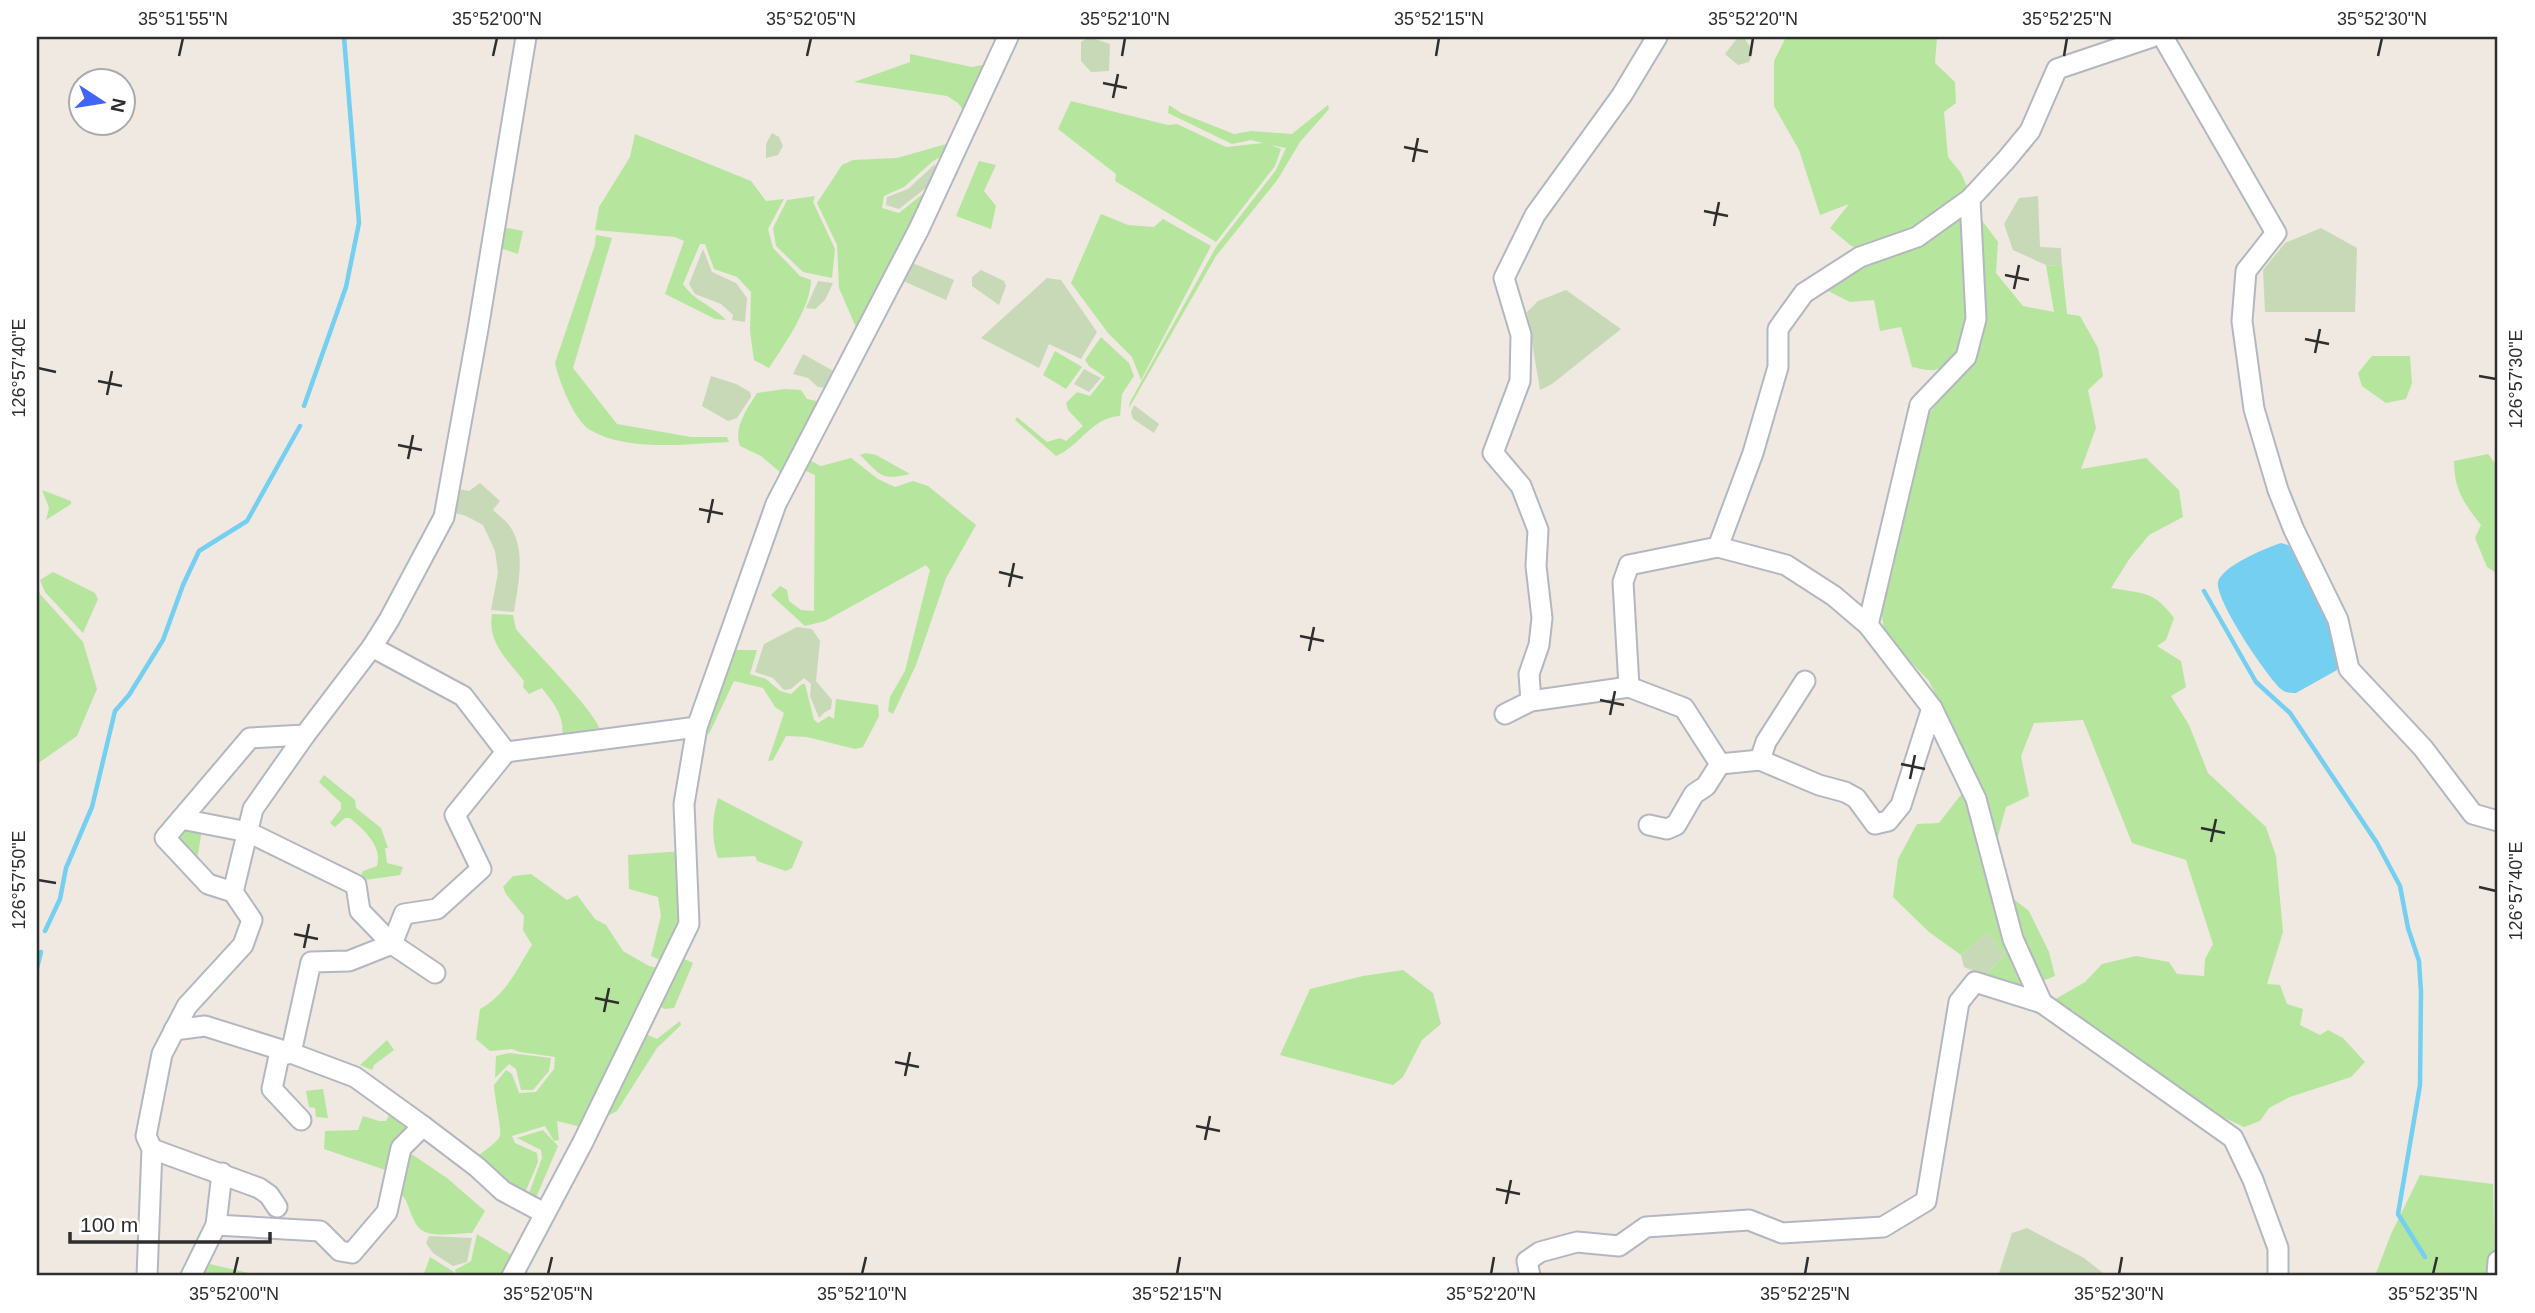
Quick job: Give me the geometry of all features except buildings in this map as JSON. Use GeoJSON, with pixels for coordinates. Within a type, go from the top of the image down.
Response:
{"type":"FeatureCollection","features":[{"type":"Feature","properties":{"kind":"street"},"geometry":{"type":"LineString","coordinates":[[233,892],[253,809],[305,735],[372,648],[390,620],[444,517],[526,37]]}},
{"type":"Feature","properties":{"kind":"street"},"geometry":{"type":"LineString","coordinates":[[512,1276],[583,1142],[688,924],[684,804],[697,727],[776,504],[919,229],[1008,37]]}},
{"type":"Feature","properties":{"kind":"street"},"geometry":{"type":"LineString","coordinates":[[1531,701],[1529,674],[1539,645],[1542,618],[1536,566],[1538,530],[1521,486],[1493,453],[1520,381],[1521,335],[1504,278],[1535,215],[1622,95],[1657,37]]}},
{"type":"Feature","properties":{"kind":"street"},"geometry":{"type":"LineString","coordinates":[[1718,547],[1753,453],[1778,367],[1778,329],[1804,293],[1860,257],[1917,237],[1970,199],[2030,131],[2057,69],[2152,37]]}},
{"type":"Feature","properties":{"kind":"street"},"geometry":{"type":"LineString","coordinates":[[2163,37],[2276,233],[2246,271],[2242,321],[2254,409],[2282,500],[2337,620],[2349,669],[2423,748],[2473,814],[2498,821]]}},
{"type":"Feature","properties":{"kind":"street"},"geometry":{"type":"LineString","coordinates":[[1868,625],[1920,405],[1966,357],[1976,319],[1970,199]]}},
{"type":"Feature","properties":{"kind":"street"},"geometry":{"type":"LineString","coordinates":[[1629,687],[1623,582],[1629,565],[1718,547],[1786,565],[1834,596],[1868,625],[1932,708],[1976,799],[2013,939],[2042,1003]]}},
{"type":"Feature","properties":{"kind":"street"},"geometry":{"type":"LineString","coordinates":[[372,648],[463,696],[506,752]]}},
{"type":"Feature","properties":{"kind":"street"},"geometry":{"type":"LineString","coordinates":[[1760,760],[1766,742],[1805,681]]}},
{"type":"Feature","properties":{"kind":"street"},"geometry":{"type":"LineString","coordinates":[[1505,714],[1531,701],[1629,687],[1684,708],[1720,764]]}},
{"type":"Feature","properties":{"kind":"street"},"geometry":{"type":"LineString","coordinates":[[1720,764],[1760,760],[1856,798],[1875,824],[1888,821],[1901,805],[1932,708]]}},
{"type":"Feature","properties":{"kind":"street"},"geometry":{"type":"LineString","coordinates":[[291,1053],[311,962],[349,961],[392,944],[404,914],[437,909],[481,869],[455,815],[506,752],[697,727]]}},
{"type":"Feature","properties":{"kind":"street"},"geometry":{"type":"LineString","coordinates":[[147,1276],[152,1149],[146,1136],[162,1054],[187,1006],[243,945],[252,920],[233,892],[208,884],[165,838],[250,738],[305,735]]}},
{"type":"Feature","properties":{"kind":"street"},"geometry":{"type":"LineString","coordinates":[[1649,825],[1667,829],[1676,825],[1694,794],[1706,786],[1720,764]]}},
{"type":"Feature","properties":{"kind":"street"},"geometry":{"type":"LineString","coordinates":[[181,819],[247,832],[356,886],[360,911],[392,944],[435,973]]}},
{"type":"Feature","properties":{"kind":"street"},"geometry":{"type":"LineString","coordinates":[[1530,1276],[1527,1261],[1540,1252],[1577,1242],[1619,1246],[1646,1227],[1749,1220],[1782,1233],[1883,1227],[1926,1200],[1959,1002],[1975,982],[2042,1003],[2233,1138],[2253,1180],[2278,1248],[2278,1276]]}},
{"type":"Feature","properties":{"kind":"street"},"geometry":{"type":"LineString","coordinates":[[174,1030],[205,1026],[291,1053],[355,1077],[423,1126],[503,1191],[544,1213]]}},
{"type":"Feature","properties":{"kind":"street"},"geometry":{"type":"LineString","coordinates":[[291,1053],[279,1056],[272,1090],[301,1120]]}},
{"type":"Feature","properties":{"kind":"street"},"geometry":{"type":"LineString","coordinates":[[216,1225],[320,1231],[340,1251],[352,1253],[387,1212],[401,1148],[423,1126]]}},
{"type":"Feature","properties":{"kind":"street"},"geometry":{"type":"LineString","coordinates":[[152,1149],[259,1188],[269,1195],[277,1206]]}},
{"type":"Feature","properties":{"kind":"street"},"geometry":{"type":"LineString","coordinates":[[191,1276],[216,1225],[222,1173]]}},
{"type":"Feature","properties":{"kind":"green space"},"geometry":{"type":"Polygon","coordinates":[[[1089,37],[1110,44],[1109,71],[1091,72],[1081,61],[1081,42],[1089,37]]]}},
{"type":"Feature","properties":{"kind":"green space"},"geometry":{"type":"Polygon","coordinates":[[[1738,37],[1744,37],[1753,52],[1749,62],[1738,65],[1725,54],[1738,37]]]}},
{"type":"Feature","properties":{"kind":"green space"},"geometry":{"type":"Polygon","coordinates":[[[1786,37],[1937,37],[1935,63],[1955,82],[1956,103],[1944,112],[1948,157],[1961,173],[1981,219],[1998,242],[1996,273],[2023,306],[2054,312],[2046,265],[2062,266],[2067,314],[2080,316],[2098,348],[2103,376],[2088,390],[2096,428],[2081,469],[2146,458],[2179,490],[2183,517],[2149,535],[2111,588],[2154,598],[2174,618],[2166,640],[2157,646],[2181,661],[2186,687],[2171,696],[2189,725],[2208,773],[2266,827],[2276,856],[2283,932],[2267,984],[2280,985],[2287,1004],[2303,1009],[2300,1025],[2320,1035],[2328,1030],[2343,1038],[2365,1062],[2351,1077],[2290,1097],[2269,1108],[2260,1121],[2244,1127],[2191,1102],[2052,1001],[2085,982],[2102,964],[2136,956],[2169,962],[2177,974],[2204,976],[2205,959],[2213,944],[2186,860],[2132,843],[2083,720],[2034,723],[2021,756],[2029,796],[2006,807],[1997,840],[2011,897],[2029,911],[2049,952],[2055,976],[2018,991],[1985,976],[2005,954],[1987,933],[1961,955],[1929,932],[1893,897],[1898,859],[1917,824],[1939,823],[1963,792],[1956,738],[1929,681],[1885,635],[1880,604],[1928,415],[1975,356],[1969,298],[1962,341],[1952,360],[1944,367],[1929,370],[1912,367],[1901,327],[1880,331],[1874,300],[1850,302],[1824,289],[1876,257],[1850,245],[1830,228],[1849,204],[1820,215],[1799,150],[1774,106],[1774,61],[1786,37]]]}},
{"type":"Feature","properties":{"kind":"green space"},"geometry":{"type":"Polygon","coordinates":[[[910,54],[972,67],[987,64],[965,113],[958,103],[947,96],[854,82],[910,62],[910,54]]]}},
{"type":"Feature","properties":{"kind":"green space"},"geometry":{"type":"Polygon","coordinates":[[[1071,101],[1168,125],[1177,124],[1226,147],[1263,143],[1251,140],[1232,144],[1168,113],[1169,105],[1181,113],[1234,134],[1251,131],[1292,134],[1328,105],[1329,109],[1300,142],[1278,179],[1216,256],[1129,408],[1216,247],[1276,170],[1286,148],[1271,145],[1281,149],[1275,166],[1216,242],[1115,181],[1116,174],[1058,129],[1071,101]]]}},
{"type":"Feature","properties":{"kind":"green space"},"geometry":{"type":"Polygon","coordinates":[[[772,133],[779,137],[783,146],[778,155],[766,158],[766,144],[772,133]]]}},
{"type":"Feature","properties":{"kind":"green space"},"geometry":{"type":"Polygon","coordinates":[[[635,134],[751,181],[766,201],[784,199],[768,229],[773,248],[800,276],[811,280],[802,314],[769,368],[754,360],[750,331],[751,292],[737,277],[714,269],[705,244],[700,244],[683,284],[692,295],[726,320],[715,319],[665,294],[684,241],[675,237],[595,230],[599,207],[630,157],[635,134]]]}},
{"type":"Feature","properties":{"kind":"green space"},"geometry":{"type":"Polygon","coordinates":[[[950,143],[943,156],[933,161],[904,187],[884,196],[882,208],[899,213],[929,189],[858,332],[839,288],[837,245],[817,203],[842,165],[853,160],[897,158],[950,143]]]}},
{"type":"Feature","properties":{"kind":"green space"},"geometry":{"type":"Polygon","coordinates":[[[979,161],[996,165],[984,191],[996,206],[991,229],[956,216],[979,161]]]}},
{"type":"Feature","properties":{"kind":"green space"},"geometry":{"type":"Polygon","coordinates":[[[935,164],[937,172],[927,187],[899,209],[886,205],[887,197],[908,189],[935,164]]]}},
{"type":"Feature","properties":{"kind":"green space"},"geometry":{"type":"Polygon","coordinates":[[[815,196],[813,202],[835,249],[832,278],[803,272],[776,246],[773,228],[787,200],[815,196]]]}},
{"type":"Feature","properties":{"kind":"green space"},"geometry":{"type":"Polygon","coordinates":[[[2038,196],[2040,247],[2061,248],[2062,266],[2046,265],[2013,250],[2004,224],[2019,198],[2038,196]]]}},
{"type":"Feature","properties":{"kind":"green space"},"geometry":{"type":"Polygon","coordinates":[[[1101,214],[1128,225],[1154,227],[1163,219],[1211,246],[1141,380],[1132,357],[1108,333],[1071,283],[1101,214]]]}},
{"type":"Feature","properties":{"kind":"green space"},"geometry":{"type":"Polygon","coordinates":[[[503,227],[523,231],[518,254],[500,248],[503,227]]]}},
{"type":"Feature","properties":{"kind":"green space"},"geometry":{"type":"Polygon","coordinates":[[[2321,228],[2357,248],[2355,312],[2265,312],[2263,270],[2285,243],[2321,228]]]}},
{"type":"Feature","properties":{"kind":"green space"},"geometry":{"type":"Polygon","coordinates":[[[596,235],[612,238],[573,368],[617,424],[691,437],[727,437],[729,442],[639,444],[605,437],[590,430],[578,418],[555,363],[596,235]]]}},
{"type":"Feature","properties":{"kind":"green space"},"geometry":{"type":"Polygon","coordinates":[[[703,249],[712,272],[736,283],[747,298],[745,322],[732,320],[733,315],[721,304],[695,294],[689,284],[703,249]]]}},
{"type":"Feature","properties":{"kind":"green space"},"geometry":{"type":"Polygon","coordinates":[[[910,262],[954,280],[946,300],[901,280],[910,262]]]}},
{"type":"Feature","properties":{"kind":"green space"},"geometry":{"type":"Polygon","coordinates":[[[981,270],[1004,281],[1006,286],[999,305],[972,286],[972,277],[981,270]]]}},
{"type":"Feature","properties":{"kind":"green space"},"geometry":{"type":"Polygon","coordinates":[[[1047,278],[1061,280],[1097,332],[1081,359],[1049,344],[1039,368],[981,338],[1047,278]]]}},
{"type":"Feature","properties":{"kind":"green space"},"geometry":{"type":"Polygon","coordinates":[[[818,281],[833,283],[825,300],[815,309],[806,308],[818,281]]]}},
{"type":"Feature","properties":{"kind":"green space"},"geometry":{"type":"Polygon","coordinates":[[[1566,290],[1621,329],[1552,384],[1540,390],[1527,312],[1538,301],[1566,290]]]}},
{"type":"Feature","properties":{"kind":"green space"},"geometry":{"type":"Polygon","coordinates":[[[1101,337],[1129,363],[1134,376],[1122,394],[1120,416],[1101,421],[1056,456],[1015,420],[1017,417],[1047,442],[1060,438],[1066,441],[1083,426],[1068,410],[1066,403],[1077,392],[1090,396],[1105,377],[1085,360],[1101,337]]]}},
{"type":"Feature","properties":{"kind":"green space"},"geometry":{"type":"Polygon","coordinates":[[[1055,351],[1082,367],[1066,389],[1043,375],[1055,351]]]}},
{"type":"Feature","properties":{"kind":"green space"},"geometry":{"type":"Polygon","coordinates":[[[803,354],[837,373],[828,388],[818,387],[808,378],[793,374],[803,354]]]}},
{"type":"Feature","properties":{"kind":"green space"},"geometry":{"type":"Polygon","coordinates":[[[2372,356],[2410,356],[2412,383],[2406,399],[2386,403],[2362,386],[2358,373],[2372,356]]]}},
{"type":"Feature","properties":{"kind":"green space"},"geometry":{"type":"Polygon","coordinates":[[[1084,369],[1101,378],[1089,392],[1074,384],[1084,369]]]}},
{"type":"Feature","properties":{"kind":"green space"},"geometry":{"type":"Polygon","coordinates":[[[711,376],[750,392],[751,397],[737,418],[728,421],[702,406],[711,376]]]}},
{"type":"Feature","properties":{"kind":"green space"},"geometry":{"type":"Polygon","coordinates":[[[801,390],[807,399],[821,402],[786,469],[781,473],[761,456],[740,446],[738,432],[757,393],[801,390]]]}},
{"type":"Feature","properties":{"kind":"green space"},"geometry":{"type":"Polygon","coordinates":[[[1134,405],[1159,424],[1154,433],[1133,419],[1131,412],[1134,405]]]}},
{"type":"Feature","properties":{"kind":"green space"},"geometry":{"type":"Polygon","coordinates":[[[2488,454],[2498,467],[2498,574],[2487,567],[2475,538],[2481,525],[2461,496],[2454,471],[2454,461],[2488,454]]]}},
{"type":"Feature","properties":{"kind":"green space"},"geometry":{"type":"Polygon","coordinates":[[[860,455],[876,455],[910,474],[892,477],[882,475],[860,455]]]}},
{"type":"Feature","properties":{"kind":"green space"},"geometry":{"type":"Polygon","coordinates":[[[851,458],[878,479],[895,487],[913,481],[928,486],[976,525],[946,578],[916,665],[893,714],[888,711],[890,697],[905,671],[930,570],[926,565],[825,621],[805,626],[771,595],[780,586],[787,590],[789,601],[801,610],[814,611],[815,475],[806,471],[811,461],[821,466],[851,458]]]}},
{"type":"Feature","properties":{"kind":"green space"},"geometry":{"type":"Polygon","coordinates":[[[480,483],[500,501],[493,510],[509,525],[518,545],[520,567],[514,612],[491,610],[498,573],[495,551],[483,525],[449,511],[453,488],[469,491],[480,483]]]}},
{"type":"Feature","properties":{"kind":"green space"},"geometry":{"type":"Polygon","coordinates":[[[42,490],[71,501],[71,504],[46,520],[49,508],[42,490]]]}},
{"type":"Feature","properties":{"kind":"green space"},"geometry":{"type":"Polygon","coordinates":[[[53,572],[95,593],[98,599],[83,633],[45,592],[40,580],[53,572]]]}},
{"type":"Feature","properties":{"kind":"green space"},"geometry":{"type":"Polygon","coordinates":[[[37,585],[40,594],[83,642],[97,689],[77,736],[37,764],[37,585]]]}},
{"type":"Feature","properties":{"kind":"green space"},"geometry":{"type":"Polygon","coordinates":[[[492,614],[513,615],[516,629],[577,697],[601,733],[562,737],[560,716],[551,699],[542,688],[529,694],[523,687],[524,681],[500,650],[493,634],[492,614]]]}},
{"type":"Feature","properties":{"kind":"green space"},"geometry":{"type":"Polygon","coordinates":[[[797,627],[812,629],[820,641],[816,681],[832,700],[831,709],[819,718],[810,696],[811,684],[804,678],[791,689],[784,690],[773,678],[755,672],[764,644],[797,627]]]}},
{"type":"Feature","properties":{"kind":"green space"},"geometry":{"type":"Polygon","coordinates":[[[732,650],[757,650],[750,674],[766,679],[780,691],[791,694],[805,684],[814,720],[818,723],[829,716],[834,719],[836,699],[878,705],[879,716],[863,747],[855,749],[807,737],[786,736],[773,760],[768,761],[784,713],[775,707],[763,688],[734,681],[709,734],[705,732],[732,650]]]}},
{"type":"Feature","properties":{"kind":"green space"},"geometry":{"type":"Polygon","coordinates":[[[324,775],[355,800],[356,808],[381,828],[388,848],[385,848],[387,863],[403,867],[400,875],[365,880],[361,876],[363,871],[377,866],[375,845],[350,818],[345,818],[335,827],[330,823],[341,809],[341,803],[319,782],[324,775]]]}},
{"type":"Feature","properties":{"kind":"green space"},"geometry":{"type":"Polygon","coordinates":[[[718,798],[803,842],[792,868],[786,871],[757,861],[755,856],[718,858],[713,828],[718,798]]]}},
{"type":"Feature","properties":{"kind":"green space"},"geometry":{"type":"Polygon","coordinates":[[[188,828],[202,830],[197,860],[179,840],[188,828]]]}},
{"type":"Feature","properties":{"kind":"green space"},"geometry":{"type":"Polygon","coordinates":[[[682,851],[681,907],[674,932],[660,960],[651,956],[661,916],[658,897],[629,889],[628,855],[682,851]]]}},
{"type":"Feature","properties":{"kind":"green space"},"geometry":{"type":"Polygon","coordinates":[[[531,874],[567,900],[577,895],[595,919],[606,925],[623,951],[649,966],[658,968],[581,1127],[557,1121],[559,1140],[554,1141],[545,1126],[512,1136],[515,1143],[537,1153],[538,1162],[524,1195],[475,1158],[500,1136],[494,1085],[506,1070],[512,1074],[519,1093],[536,1092],[554,1069],[555,1057],[512,1049],[490,1051],[476,1039],[480,1009],[504,989],[532,945],[523,930],[524,916],[503,887],[513,876],[531,874]]]}},
{"type":"Feature","properties":{"kind":"green space"},"geometry":{"type":"Polygon","coordinates":[[[1987,933],[2005,954],[1985,976],[1964,967],[1961,955],[1987,933]]]}},
{"type":"Feature","properties":{"kind":"green space"},"geometry":{"type":"Polygon","coordinates":[[[682,958],[693,963],[674,1008],[664,1009],[657,1005],[682,958]]]}},
{"type":"Feature","properties":{"kind":"green space"},"geometry":{"type":"Polygon","coordinates":[[[1403,970],[1433,993],[1441,1024],[1422,1040],[1403,1077],[1393,1085],[1280,1055],[1310,989],[1363,976],[1403,970]]]}},
{"type":"Feature","properties":{"kind":"green space"},"geometry":{"type":"Polygon","coordinates":[[[680,1021],[681,1025],[657,1048],[617,1111],[599,1120],[641,1032],[657,1039],[680,1021]]]}},
{"type":"Feature","properties":{"kind":"green space"},"geometry":{"type":"Polygon","coordinates":[[[387,1040],[394,1050],[374,1065],[372,1070],[360,1065],[387,1040]]]}},
{"type":"Feature","properties":{"kind":"green space"},"geometry":{"type":"Polygon","coordinates":[[[509,1053],[551,1058],[549,1071],[533,1090],[521,1090],[516,1069],[509,1064],[495,1078],[496,1056],[509,1053]]]}},
{"type":"Feature","properties":{"kind":"green space"},"geometry":{"type":"Polygon","coordinates":[[[323,1089],[328,1118],[316,1117],[315,1108],[309,1107],[306,1091],[323,1089]]]}},
{"type":"Feature","properties":{"kind":"green space"},"geometry":{"type":"Polygon","coordinates":[[[392,1109],[416,1126],[391,1172],[324,1149],[325,1131],[358,1130],[363,1116],[386,1121],[392,1109]]]}},
{"type":"Feature","properties":{"kind":"green space"},"geometry":{"type":"Polygon","coordinates":[[[543,1130],[558,1146],[535,1200],[528,1196],[542,1158],[541,1150],[517,1138],[543,1130]]]}},
{"type":"Feature","properties":{"kind":"green space"},"geometry":{"type":"Polygon","coordinates":[[[407,1151],[447,1178],[485,1211],[472,1233],[436,1234],[425,1232],[416,1223],[405,1199],[396,1190],[407,1151]]]}},
{"type":"Feature","properties":{"kind":"green space"},"geometry":{"type":"Polygon","coordinates":[[[2420,1175],[2493,1184],[2495,1276],[2375,1276],[2391,1234],[2420,1175]]]}},
{"type":"Feature","properties":{"kind":"green space"},"geometry":{"type":"Polygon","coordinates":[[[2027,1228],[2084,1258],[2107,1276],[1998,1276],[2012,1233],[2027,1228]]]}},
{"type":"Feature","properties":{"kind":"green space"},"geometry":{"type":"Polygon","coordinates":[[[477,1234],[515,1257],[506,1276],[456,1276],[455,1270],[471,1261],[477,1234]]]}},
{"type":"Feature","properties":{"kind":"green space"},"geometry":{"type":"Polygon","coordinates":[[[429,1236],[472,1238],[467,1262],[453,1266],[433,1253],[426,1243],[429,1236]]]}},
{"type":"Feature","properties":{"kind":"green space"},"geometry":{"type":"Polygon","coordinates":[[[430,1257],[454,1272],[454,1276],[423,1276],[430,1257]]]}},
{"type":"Feature","properties":{"kind":"green space"},"geometry":{"type":"Polygon","coordinates":[[[210,1264],[261,1276],[202,1276],[210,1264]]]}},
{"type":"Feature","properties":{"kind":"water"},"geometry":{"type":"Polygon","coordinates":[[[2281,543],[2291,546],[2298,556],[2331,629],[2338,659],[2337,670],[2296,693],[2281,689],[2254,654],[2224,604],[2218,582],[2227,570],[2236,564],[2281,543]]]}},
{"type":"Feature","properties":{"kind":"waterway"},"geometry":{"type":"LineString","coordinates":[[304,406],[346,287],[359,223],[344,37]]}},
{"type":"Feature","properties":{"kind":"waterway"},"geometry":{"type":"LineString","coordinates":[[45,931],[60,899],[66,868],[92,807],[115,711],[129,695],[163,640],[199,551],[247,521],[300,426]]}},
{"type":"Feature","properties":{"kind":"waterway"},"geometry":{"type":"LineString","coordinates":[[2204,591],[2256,682],[2290,713],[2377,843],[2400,886],[2408,928],[2419,961],[2421,992],[2420,1085],[2398,1214],[2425,1257]]}},
{"type":"Feature","properties":{"kind":"waterway"},"geometry":{"type":"LineString","coordinates":[[37,968],[41,952]]}}]}
